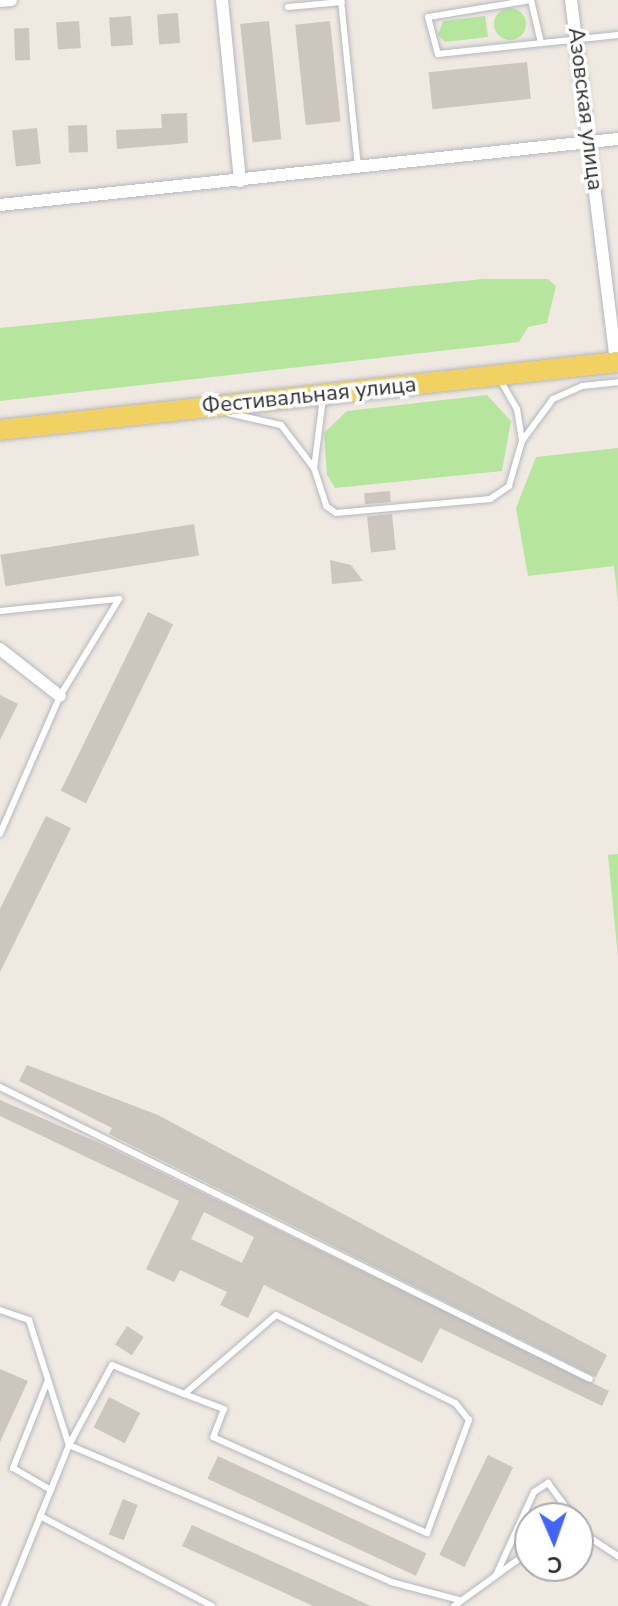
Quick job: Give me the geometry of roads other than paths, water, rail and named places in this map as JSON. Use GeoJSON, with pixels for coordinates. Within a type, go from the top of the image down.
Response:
{"type":"FeatureCollection","features":[{"type":"Feature","properties":{"kind":"main road","name":"Фестивальная улица"},"geometry":{"type":"LineString","coordinates":[[0,430],[498,375],[617,369]]}},
{"type":"Feature","properties":{"kind":"street"},"geometry":{"type":"LineString","coordinates":[[0,1],[11,0]]}},
{"type":"Feature","properties":{"kind":"street"},"geometry":{"type":"LineString","coordinates":[[222,0],[240,181]]}},
{"type":"Feature","properties":{"kind":"street","name":"Азовская улица"},"geometry":{"type":"LineString","coordinates":[[571,0],[617,369]]}},
{"type":"Feature","properties":{"kind":"street"},"geometry":{"type":"LineString","coordinates":[[0,205],[618,139]]}},
{"type":"Feature","properties":{"kind":"street"},"geometry":{"type":"LineString","coordinates":[[0,649],[60,696]]}},
{"type":"Feature","properties":{"kind":"lane"},"geometry":{"type":"LineString","coordinates":[[541,43],[531,0],[428,17],[438,54],[618,35]]}},
{"type":"Feature","properties":{"kind":"lane"},"geometry":{"type":"LineString","coordinates":[[288,7],[342,1],[358,166]]}},
{"type":"Feature","properties":{"kind":"lane"},"geometry":{"type":"LineString","coordinates":[[205,407],[281,425],[314,468],[326,506],[336,513],[490,499],[509,486],[522,441],[553,399],[617,369]]}},
{"type":"Feature","properties":{"kind":"lane"},"geometry":{"type":"LineString","coordinates":[[498,375],[517,409],[522,441]]}},
{"type":"Feature","properties":{"kind":"lane"},"geometry":{"type":"LineString","coordinates":[[314,468],[323,395]]}},
{"type":"Feature","properties":{"kind":"lane"},"geometry":{"type":"LineString","coordinates":[[0,611],[119,599],[60,696],[0,834]]}},
{"type":"Feature","properties":{"kind":"lane"},"geometry":{"type":"LineString","coordinates":[[0,1087],[590,1379]]}},
{"type":"Feature","properties":{"kind":"lane"},"geometry":{"type":"LineString","coordinates":[[0,1310],[29,1320],[69,1445],[391,1582],[457,1603],[514,1562]]}},
{"type":"Feature","properties":{"kind":"lane"},"geometry":{"type":"LineString","coordinates":[[4,1606],[69,1445],[112,1365],[184,1394],[224,1409],[213,1437],[427,1533],[469,1420],[455,1403],[276,1315],[184,1394]]}},
{"type":"Feature","properties":{"kind":"lane"},"geometry":{"type":"LineString","coordinates":[[48,1380],[13,1468],[51,1490]]}},
{"type":"Feature","properties":{"kind":"lane"},"geometry":{"type":"LineString","coordinates":[[534,1502],[548,1483],[562,1502]]}},
{"type":"Feature","properties":{"kind":"lane"},"geometry":{"type":"LineString","coordinates":[[40,1516],[212,1606]]}},
{"type":"Feature","properties":{"kind":"lane"},"geometry":{"type":"LineString","coordinates":[[496,1575],[514,1536]]}},
{"type":"Feature","properties":{"kind":"lane"},"geometry":{"type":"LineString","coordinates":[[594,1540],[618,1556]]}}]}
